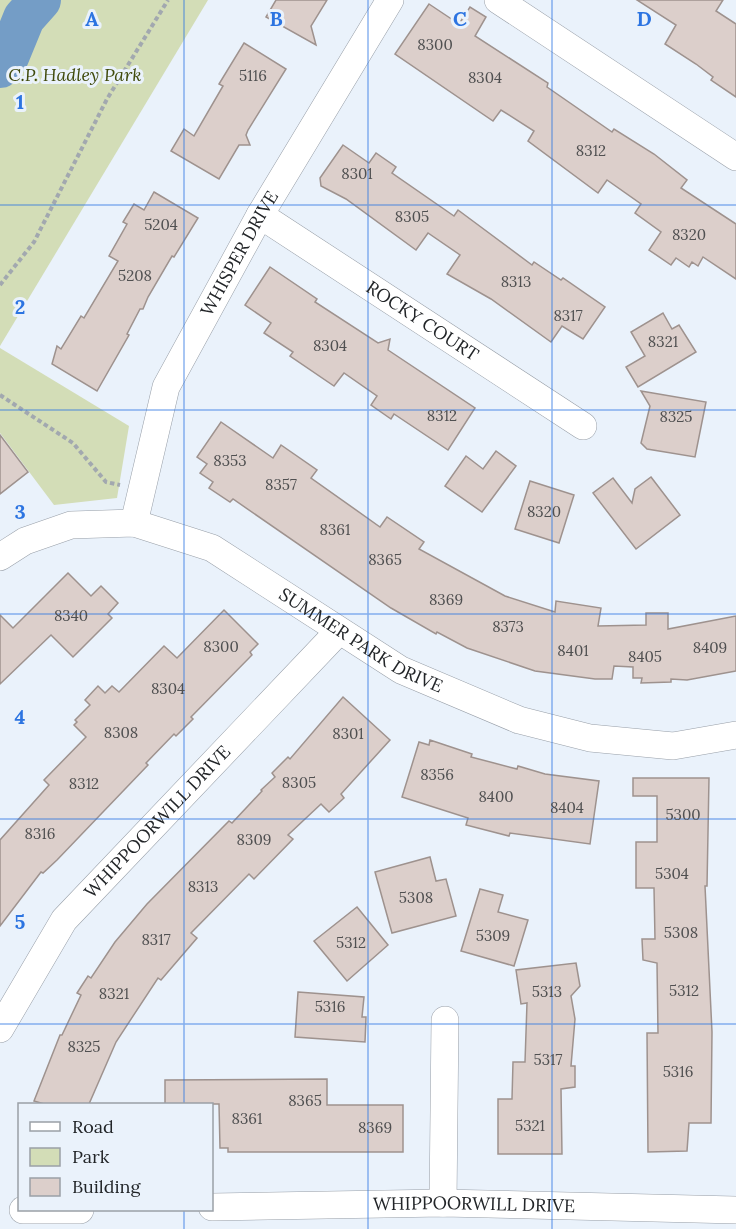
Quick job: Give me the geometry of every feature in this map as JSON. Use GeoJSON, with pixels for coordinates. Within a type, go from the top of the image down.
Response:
{"type":"FeatureCollection","features":[{"type":"Feature","properties":{"kind":"street","name":"WHISPER DRIVE"},"geometry":{"type":"LineString","coordinates":[[134,524],[166,387],[260,215],[390,0]]}},
{"type":"Feature","properties":{"kind":"street"},"geometry":{"type":"LineString","coordinates":[[498,0],[736,157]]}},
{"type":"Feature","properties":{"kind":"street","name":"ROCKY COURT"},"geometry":{"type":"LineString","coordinates":[[260,215],[583,426]]}},
{"type":"Feature","properties":{"kind":"street","name":"SUMMER PARK DRIVE"},"geometry":{"type":"LineString","coordinates":[[0,557],[25,541],[71,525],[134,524],[212,548],[338,632],[401,670],[519,720],[590,738],[673,746],[736,735]]}},
{"type":"Feature","properties":{"kind":"street","name":"WHIPPOORWILL DRIVE"},"geometry":{"type":"LineString","coordinates":[[0,1029],[64,920],[338,632]]}},
{"type":"Feature","properties":{"kind":"street"},"geometry":{"type":"LineString","coordinates":[[443,1203],[446,1020]]}},
{"type":"Feature","properties":{"kind":"street","name":"WHIPPOORWILL DRIVE"},"geometry":{"type":"LineString","coordinates":[[213,1207],[443,1203],[736,1210]]}},
{"type":"Feature","properties":{"kind":"street"},"geometry":{"type":"LineString","coordinates":[[0,1205],[18,1208]]}},
{"type":"Feature","properties":{"kind":"path"},"geometry":{"type":"LineString","coordinates":[[0,285],[34,242],[107,99],[168,0]]}},
{"type":"Feature","properties":{"kind":"path"},"geometry":{"type":"LineString","coordinates":[[0,395],[73,443],[106,482],[142,487]]}},
{"type":"Feature","properties":{"kind":"green space","name":"C.P. Hadley Park"},"geometry":{"type":"Polygon","coordinates":[[[0,0],[208,0],[0,346],[0,0]]]}},
{"type":"Feature","properties":{"kind":"green space"},"geometry":{"type":"Polygon","coordinates":[[[0,348],[129,426],[117,498],[54,505],[0,433],[0,348]]]}},
{"type":"Feature","properties":{"kind":"building"},"geometry":{"type":"Polygon","coordinates":[[[276,0],[327,0],[311,26],[316,45],[266,17],[276,0]]]}},
{"type":"Feature","properties":{"kind":"building"},"geometry":{"type":"Polygon","coordinates":[[[637,0],[723,0],[716,11],[736,24],[736,97],[711,80],[713,77],[696,64],[665,44],[676,25],[637,0]]]}},
{"type":"Feature","properties":{"kind":"building"},"geometry":{"type":"Polygon","coordinates":[[[429,4],[459,24],[470,7],[486,17],[475,36],[548,83],[547,87],[612,132],[614,129],[654,154],[687,180],[681,188],[736,224],[736,279],[703,257],[698,266],[692,262],[689,267],[676,258],[671,265],[649,250],[661,232],[635,213],[641,204],[607,180],[598,193],[528,141],[534,131],[501,110],[493,121],[395,54],[429,4]]]}},
{"type":"Feature","properties":{"kind":"building"},"geometry":{"type":"Polygon","coordinates":[[[244,43],[286,69],[248,130],[246,135],[250,145],[239,145],[219,179],[171,151],[184,129],[194,136],[223,86],[219,84],[244,43]]]}},
{"type":"Feature","properties":{"kind":"building"},"geometry":{"type":"Polygon","coordinates":[[[343,145],[369,163],[376,153],[396,167],[392,173],[454,216],[458,210],[532,265],[534,262],[561,280],[563,278],[605,307],[583,339],[562,326],[551,342],[491,299],[447,274],[460,255],[428,233],[416,250],[346,199],[321,186],[320,178],[343,145]]]}},
{"type":"Feature","properties":{"kind":"building"},"geometry":{"type":"Polygon","coordinates":[[[154,192],[198,218],[174,257],[172,256],[143,309],[140,309],[127,334],[129,335],[97,391],[52,364],[57,346],[61,349],[81,316],[84,318],[118,261],[109,256],[127,224],[123,222],[134,204],[144,210],[154,192]]]}},
{"type":"Feature","properties":{"kind":"building"},"geometry":{"type":"Polygon","coordinates":[[[270,267],[317,299],[315,302],[378,343],[390,339],[388,350],[475,408],[448,450],[394,414],[391,419],[371,405],[377,396],[344,373],[334,386],[290,356],[293,352],[264,333],[271,323],[245,305],[270,267]]]}},
{"type":"Feature","properties":{"kind":"building"},"geometry":{"type":"Polygon","coordinates":[[[663,313],[672,329],[679,325],[696,352],[638,387],[626,367],[645,356],[631,332],[663,313]]]}},
{"type":"Feature","properties":{"kind":"building"},"geometry":{"type":"Polygon","coordinates":[[[641,391],[706,402],[695,457],[647,449],[641,443],[650,406],[641,391]]]}},
{"type":"Feature","properties":{"kind":"building"},"geometry":{"type":"Polygon","coordinates":[[[221,422],[273,458],[281,445],[317,470],[311,478],[380,527],[387,517],[424,542],[419,549],[505,596],[555,612],[556,601],[601,608],[598,626],[646,625],[646,613],[668,613],[668,629],[736,616],[736,671],[687,680],[671,679],[671,682],[641,683],[642,678],[633,678],[633,667],[614,666],[612,679],[595,679],[535,671],[467,648],[437,632],[436,634],[391,608],[233,499],[230,502],[209,488],[213,482],[200,473],[207,464],[197,457],[221,422]]]}},
{"type":"Feature","properties":{"kind":"building"},"geometry":{"type":"Polygon","coordinates":[[[0,435],[28,472],[0,494],[0,435]]]}},
{"type":"Feature","properties":{"kind":"building"},"geometry":{"type":"Polygon","coordinates":[[[496,451],[516,466],[482,512],[445,486],[466,456],[483,469],[496,451]]]}},
{"type":"Feature","properties":{"kind":"building"},"geometry":{"type":"Polygon","coordinates":[[[651,477],[680,515],[636,549],[593,493],[613,478],[632,503],[635,489],[651,477]]]}},
{"type":"Feature","properties":{"kind":"building"},"geometry":{"type":"Polygon","coordinates":[[[530,481],[574,495],[559,543],[515,529],[530,481]]]}},
{"type":"Feature","properties":{"kind":"building"},"geometry":{"type":"Polygon","coordinates":[[[68,573],[91,596],[101,586],[118,603],[108,614],[112,618],[73,657],[51,635],[0,684],[0,615],[13,628],[68,573]]]}},
{"type":"Feature","properties":{"kind":"building"},"geometry":{"type":"Polygon","coordinates":[[[224,610],[258,644],[250,652],[252,655],[191,717],[193,719],[176,736],[174,734],[146,763],[148,765],[57,860],[43,873],[41,872],[0,926],[0,840],[49,785],[44,780],[86,737],[74,725],[77,722],[75,720],[90,705],[85,700],[98,686],[105,693],[112,686],[119,692],[164,646],[177,658],[224,610]]]}},
{"type":"Feature","properties":{"kind":"building"},"geometry":{"type":"Polygon","coordinates":[[[343,697],[390,740],[341,794],[344,798],[329,812],[321,804],[288,835],[293,839],[254,879],[249,874],[191,933],[197,938],[161,980],[158,978],[116,1042],[89,1103],[34,1101],[60,1035],[81,995],[77,993],[88,976],[91,978],[115,942],[147,904],[229,821],[232,823],[275,777],[272,773],[288,757],[290,759],[343,697]]]}},
{"type":"Feature","properties":{"kind":"building"},"geometry":{"type":"Polygon","coordinates":[[[430,740],[472,754],[471,757],[517,769],[518,766],[545,774],[599,781],[590,844],[510,833],[509,836],[466,825],[468,818],[402,797],[419,742],[429,745],[430,740]]]}},
{"type":"Feature","properties":{"kind":"building"},"geometry":{"type":"Polygon","coordinates":[[[633,778],[709,778],[707,886],[705,886],[712,1032],[711,1123],[689,1123],[687,1151],[648,1152],[647,1033],[658,1033],[657,963],[643,960],[642,939],[655,939],[654,888],[636,888],[636,842],[657,842],[657,796],[633,796],[633,778]]]}},
{"type":"Feature","properties":{"kind":"building"},"geometry":{"type":"Polygon","coordinates":[[[430,857],[436,881],[446,879],[456,916],[392,933],[375,872],[430,857]]]}},
{"type":"Feature","properties":{"kind":"building"},"geometry":{"type":"Polygon","coordinates":[[[480,889],[503,895],[498,912],[528,920],[514,966],[461,951],[480,889]]]}},
{"type":"Feature","properties":{"kind":"building"},"geometry":{"type":"Polygon","coordinates":[[[357,907],[388,945],[347,981],[314,941],[357,907]]]}},
{"type":"Feature","properties":{"kind":"building"},"geometry":{"type":"Polygon","coordinates":[[[576,963],[580,986],[571,996],[575,1019],[571,1066],[575,1066],[575,1087],[561,1089],[562,1154],[498,1154],[498,1099],[512,1099],[513,1062],[525,1062],[527,1003],[521,1004],[516,970],[576,963]]]}},
{"type":"Feature","properties":{"kind":"building"},"geometry":{"type":"Polygon","coordinates":[[[298,992],[364,997],[362,1017],[366,1017],[365,1042],[295,1037],[298,992]]]}},
{"type":"Feature","properties":{"kind":"building"},"geometry":{"type":"Polygon","coordinates":[[[327,1079],[327,1105],[403,1105],[403,1152],[228,1152],[228,1148],[220,1148],[219,1104],[165,1103],[165,1080],[327,1079]]]}},
{"type":"Feature","properties":{"kind":"waterway"},"geometry":{"type":"LineString","coordinates":[[0,67],[8,57],[24,18],[40,0]]}}]}
